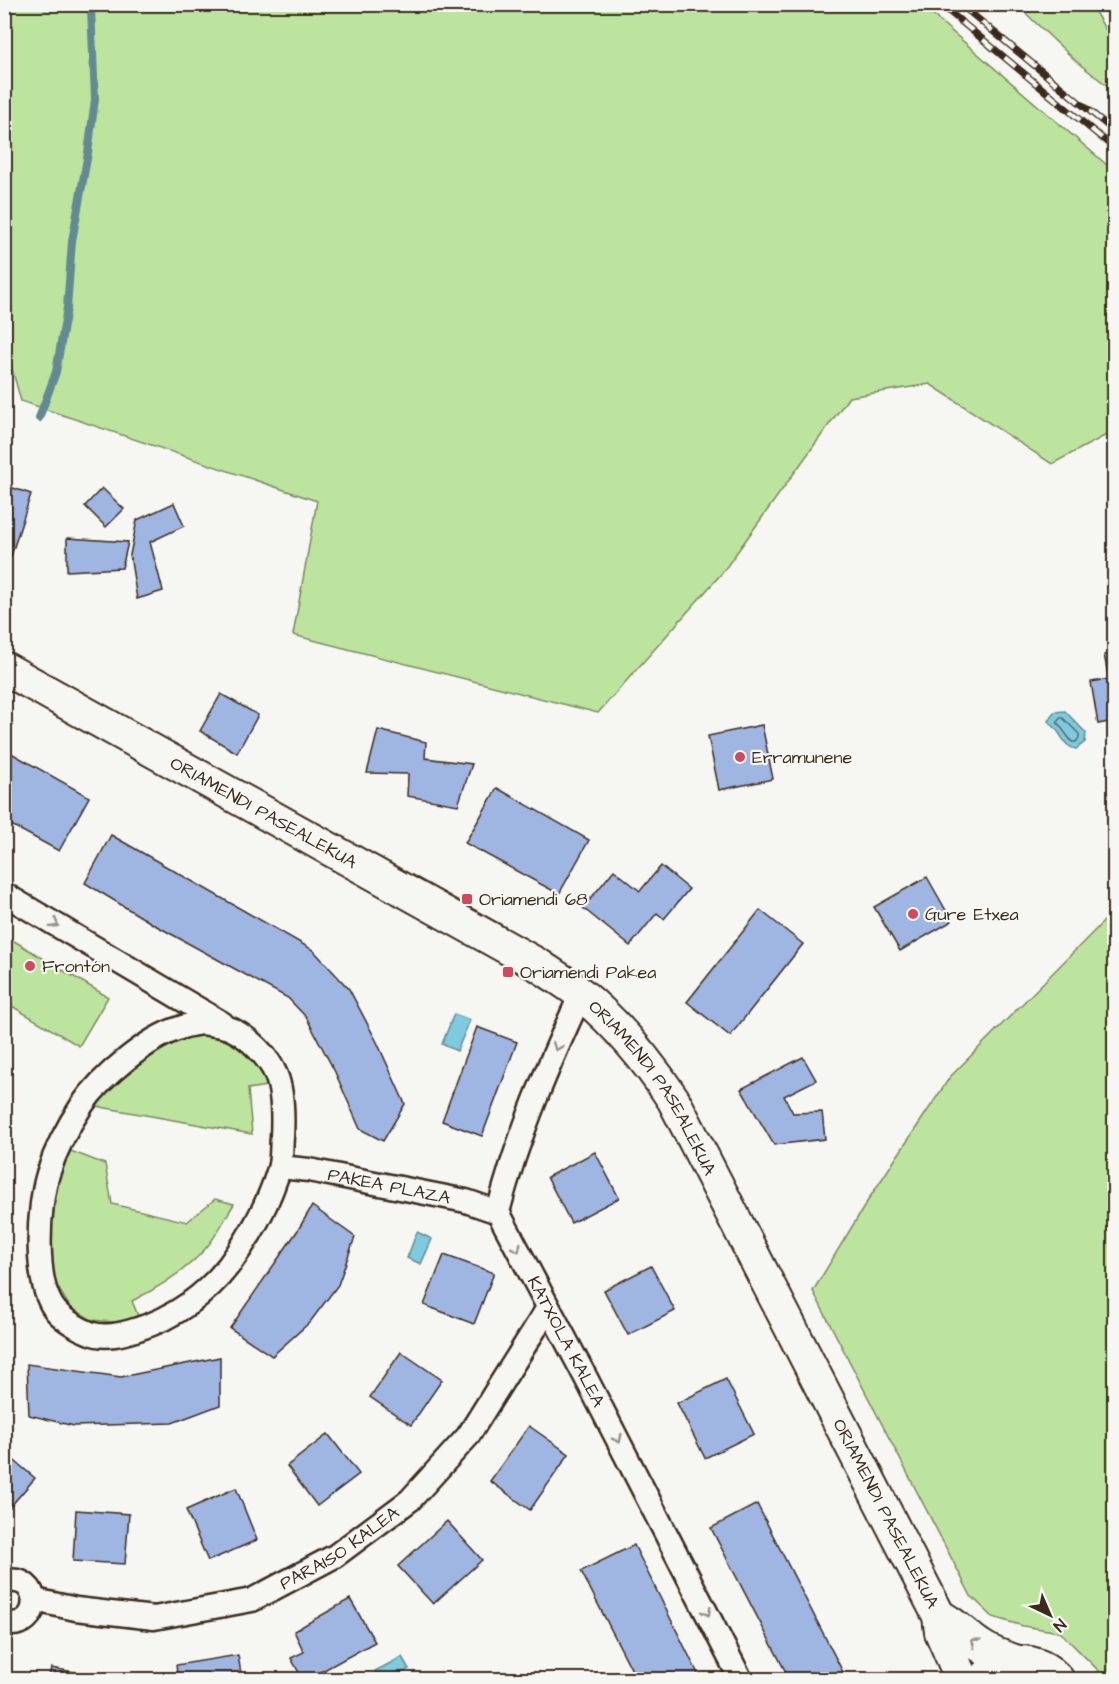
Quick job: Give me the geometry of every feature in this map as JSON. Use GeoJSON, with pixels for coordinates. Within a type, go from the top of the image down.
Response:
{"type":"FeatureCollection","features":[{"type":"Feature","properties":{"kind":"street","name":"ORIAMENDI PASEALEKUA"},"geometry":{"type":"LineString","coordinates":[[4,668],[540,966],[581,994],[624,1034],[673,1099],[939,1616],[941,1632],[962,1680]]}},
{"type":"Feature","properties":{"kind":"street"},"geometry":{"type":"LineString","coordinates":[[4,894],[231,1029],[257,1046],[276,1074],[284,1115],[280,1167],[267,1201],[229,1265],[208,1288],[182,1309],[152,1325],[118,1335],[92,1334],[69,1322],[56,1311],[42,1278],[41,1215],[48,1175],[63,1139],[83,1104],[103,1080],[129,1058],[160,1037],[179,1028],[202,1023],[231,1029]]}},
{"type":"Feature","properties":{"kind":"street"},"geometry":{"type":"LineString","coordinates":[[498,1212],[508,1173],[564,1030],[581,994]]}},
{"type":"Feature","properties":{"kind":"street","name":"PAKEA PLAZA"},"geometry":{"type":"LineString","coordinates":[[280,1167],[309,1170],[466,1201],[498,1212]]}},
{"type":"Feature","properties":{"kind":"street","name":"KATXOLA KALEA"},"geometry":{"type":"LineString","coordinates":[[498,1212],[741,1680]]}},
{"type":"Feature","properties":{"kind":"street","name":"PARAISO KALEA"},"geometry":{"type":"LineString","coordinates":[[35,1600],[76,1609],[154,1618],[252,1600],[335,1556],[410,1500],[468,1436],[548,1308]]}},
{"type":"Feature","properties":{"kind":"street"},"geometry":{"type":"LineString","coordinates":[[4,1582],[15,1580],[22,1582],[28,1587],[35,1600],[31,1614],[26,1619],[13,1624],[4,1623]]}},
{"type":"Feature","properties":{"kind":"street","name":"ORIAMENDI PASEALEKUA"},"geometry":{"type":"LineString","coordinates":[[939,1616],[953,1622],[980,1646],[996,1655],[1037,1664],[1058,1680]]}},
{"type":"Feature","properties":{"kind":"street"},"geometry":{"type":"LineString","coordinates":[[983,1680],[994,1669],[1015,1661]]}},
{"type":"Feature","properties":{"kind":"green space"},"geometry":{"type":"Polygon","coordinates":[[[4,5],[921,5],[1114,171],[1114,431],[1052,464],[930,384],[849,397],[722,573],[598,713],[293,635],[317,501],[21,401],[4,340],[4,5]]]}},
{"type":"Feature","properties":{"kind":"green space"},"geometry":{"type":"Polygon","coordinates":[[[1017,5],[1091,5],[1114,44],[1114,91],[1077,62],[1017,5]]]}},
{"type":"Feature","properties":{"kind":"green space"},"geometry":{"type":"Polygon","coordinates":[[[1114,911],[1114,1679],[1104,1676],[1060,1632],[1023,1626],[993,1617],[971,1596],[813,1291],[870,1197],[950,1077],[1114,911]]]}},
{"type":"Feature","properties":{"kind":"green space","name":"Frontón"},"geometry":{"type":"Polygon","coordinates":[[[4,935],[108,997],[79,1046],[5,1002],[4,935]]]}},
{"type":"Feature","properties":{"kind":"green space"},"geometry":{"type":"Polygon","coordinates":[[[217,1035],[239,1047],[259,1064],[267,1086],[248,1089],[252,1134],[95,1106],[111,1085],[148,1055],[187,1037],[217,1035]]]}},
{"type":"Feature","properties":{"kind":"green space"},"geometry":{"type":"Polygon","coordinates":[[[68,1150],[105,1164],[112,1204],[187,1222],[215,1199],[234,1204],[214,1238],[190,1264],[132,1301],[139,1318],[113,1322],[92,1320],[70,1307],[55,1283],[49,1247],[52,1193],[68,1150]]]}},
{"type":"Feature","properties":{"kind":"water"},"geometry":{"type":"Polygon","coordinates":[[[1065,711],[1086,733],[1085,742],[1076,749],[1066,743],[1048,721],[1054,712],[1065,711]]]}},
{"type":"Feature","properties":{"kind":"water"},"geometry":{"type":"Polygon","coordinates":[[[454,1014],[470,1020],[457,1051],[442,1044],[454,1014]]]}},
{"type":"Feature","properties":{"kind":"water"},"geometry":{"type":"Polygon","coordinates":[[[417,1232],[432,1239],[421,1264],[407,1258],[417,1232]]]}},
{"type":"Feature","properties":{"kind":"water"},"geometry":{"type":"Polygon","coordinates":[[[402,1657],[409,1669],[390,1679],[380,1679],[375,1671],[402,1657]]]}},
{"type":"Feature","properties":{"kind":"building"},"geometry":{"type":"Polygon","coordinates":[[[4,485],[31,494],[4,578],[4,485]]]}},
{"type":"Feature","properties":{"kind":"building"},"geometry":{"type":"Polygon","coordinates":[[[102,488],[124,509],[106,527],[85,506],[102,488]]]}},
{"type":"Feature","properties":{"kind":"building"},"geometry":{"type":"Polygon","coordinates":[[[174,503],[184,526],[150,542],[163,591],[137,599],[130,555],[137,520],[174,503]]]}},
{"type":"Feature","properties":{"kind":"building"},"geometry":{"type":"Polygon","coordinates":[[[67,538],[128,542],[122,568],[67,571],[67,538]]]}},
{"type":"Feature","properties":{"kind":"building"},"geometry":{"type":"Polygon","coordinates":[[[1114,653],[1114,721],[1098,724],[1091,682],[1109,679],[1104,655],[1114,653]]]}},
{"type":"Feature","properties":{"kind":"building"},"geometry":{"type":"Polygon","coordinates":[[[221,694],[258,715],[237,753],[200,731],[221,694]]]}},
{"type":"Feature","properties":{"kind":"building","name":"Erramunene"},"geometry":{"type":"Polygon","coordinates":[[[762,725],[773,779],[719,790],[708,736],[762,725]]]}},
{"type":"Feature","properties":{"kind":"building"},"geometry":{"type":"Polygon","coordinates":[[[378,730],[426,742],[425,758],[472,764],[458,805],[407,796],[408,774],[367,773],[378,730]]]}},
{"type":"Feature","properties":{"kind":"building"},"geometry":{"type":"Polygon","coordinates":[[[4,749],[89,797],[59,851],[4,821],[4,749]]]}},
{"type":"Feature","properties":{"kind":"building"},"geometry":{"type":"Polygon","coordinates":[[[497,788],[589,840],[559,894],[465,843],[497,788]]]}},
{"type":"Feature","properties":{"kind":"building"},"geometry":{"type":"Polygon","coordinates":[[[111,835],[313,950],[349,989],[377,1042],[405,1104],[383,1141],[360,1129],[335,1072],[306,1017],[288,998],[153,924],[85,883],[111,835]]]}},
{"type":"Feature","properties":{"kind":"building"},"geometry":{"type":"Polygon","coordinates":[[[661,866],[689,889],[664,919],[657,913],[630,946],[583,908],[614,870],[640,891],[661,866]]]}},
{"type":"Feature","properties":{"kind":"building","name":"Gure Etxea"},"geometry":{"type":"Polygon","coordinates":[[[927,877],[952,921],[900,951],[874,907],[927,877]]]}},
{"type":"Feature","properties":{"kind":"building"},"geometry":{"type":"Polygon","coordinates":[[[760,910],[803,944],[730,1036],[687,1002],[760,910]]]}},
{"type":"Feature","properties":{"kind":"building"},"geometry":{"type":"Polygon","coordinates":[[[477,1027],[517,1042],[482,1136],[442,1121],[477,1027]]]}},
{"type":"Feature","properties":{"kind":"building"},"geometry":{"type":"Polygon","coordinates":[[[803,1057],[816,1080],[784,1096],[793,1113],[822,1112],[825,1139],[774,1145],[741,1089],[803,1057]]]}},
{"type":"Feature","properties":{"kind":"building"},"geometry":{"type":"Polygon","coordinates":[[[595,1152],[619,1198],[571,1223],[547,1177],[595,1152]]]}},
{"type":"Feature","properties":{"kind":"building"},"geometry":{"type":"Polygon","coordinates":[[[312,1206],[355,1237],[338,1285],[310,1322],[272,1356],[230,1328],[312,1206]]]}},
{"type":"Feature","properties":{"kind":"building"},"geometry":{"type":"Polygon","coordinates":[[[444,1255],[494,1273],[474,1324],[424,1305],[444,1255]]]}},
{"type":"Feature","properties":{"kind":"building"},"geometry":{"type":"Polygon","coordinates":[[[651,1266],[675,1311],[628,1335],[604,1290],[651,1266]]]}},
{"type":"Feature","properties":{"kind":"building"},"geometry":{"type":"Polygon","coordinates":[[[401,1352],[442,1380],[411,1425],[370,1397],[401,1352]]]}},
{"type":"Feature","properties":{"kind":"building"},"geometry":{"type":"Polygon","coordinates":[[[220,1357],[220,1405],[172,1423],[74,1426],[29,1415],[27,1364],[121,1377],[220,1357]]]}},
{"type":"Feature","properties":{"kind":"building"},"geometry":{"type":"Polygon","coordinates":[[[726,1379],[754,1434],[705,1458],[677,1403],[726,1379]]]}},
{"type":"Feature","properties":{"kind":"building"},"geometry":{"type":"Polygon","coordinates":[[[529,1426],[569,1454],[530,1510],[490,1481],[529,1426]]]}},
{"type":"Feature","properties":{"kind":"building"},"geometry":{"type":"Polygon","coordinates":[[[328,1434],[359,1474],[317,1506],[287,1466],[328,1434]]]}},
{"type":"Feature","properties":{"kind":"building"},"geometry":{"type":"Polygon","coordinates":[[[4,1452],[35,1478],[4,1514],[4,1452]]]}},
{"type":"Feature","properties":{"kind":"building"},"geometry":{"type":"Polygon","coordinates":[[[236,1488],[257,1540],[208,1561],[186,1510],[236,1488]]]}},
{"type":"Feature","properties":{"kind":"building"},"geometry":{"type":"Polygon","coordinates":[[[757,1504],[847,1680],[790,1680],[711,1528],[757,1504]]]}},
{"type":"Feature","properties":{"kind":"building"},"geometry":{"type":"Polygon","coordinates":[[[76,1510],[129,1514],[125,1564],[73,1561],[76,1510]]]}},
{"type":"Feature","properties":{"kind":"building"},"geometry":{"type":"Polygon","coordinates":[[[447,1521],[482,1560],[433,1604],[398,1566],[447,1521]]]}},
{"type":"Feature","properties":{"kind":"building"},"geometry":{"type":"Polygon","coordinates":[[[634,1545],[701,1680],[637,1680],[581,1571],[634,1545]]]}},
{"type":"Feature","properties":{"kind":"building"},"geometry":{"type":"Polygon","coordinates":[[[350,1599],[375,1642],[303,1680],[291,1658],[304,1652],[294,1631],[350,1599]]]}},
{"type":"Feature","properties":{"kind":"building"},"geometry":{"type":"Polygon","coordinates":[[[238,1655],[242,1680],[178,1680],[176,1665],[238,1655]]]}},
{"type":"Feature","properties":{"kind":"building"},"geometry":{"type":"Polygon","coordinates":[[[51,1668],[115,1679],[48,1680],[51,1668]]]}},
{"type":"Feature","properties":{"kind":"waterway"},"geometry":{"type":"LineString","coordinates":[[39,418],[56,372],[67,308],[72,241],[95,99],[89,4]]}},
{"type":"Feature","properties":{"kind":"railway"},"geometry":{"type":"LineString","coordinates":[[940,4],[1114,148]]}},
{"type":"Feature","properties":{"kind":"railway"},"geometry":{"type":"LineString","coordinates":[[960,4],[1114,131]]}},
{"type":"Feature","properties":{"kind":"place","name":"Erramunene"},"geometry":{"type":"Point","coordinates":[740,757]}},
{"type":"Feature","properties":{"kind":"place","name":"Oriamendi 68"},"geometry":{"type":"Point","coordinates":[467,899]}},
{"type":"Feature","properties":{"kind":"place","name":"Gure Etxea"},"geometry":{"type":"Point","coordinates":[913,914]}},
{"type":"Feature","properties":{"kind":"place","name":"Frontón"},"geometry":{"type":"Point","coordinates":[30,966]}},
{"type":"Feature","properties":{"kind":"place","name":"Oriamendi Pakea"},"geometry":{"type":"Point","coordinates":[508,972]}}]}
